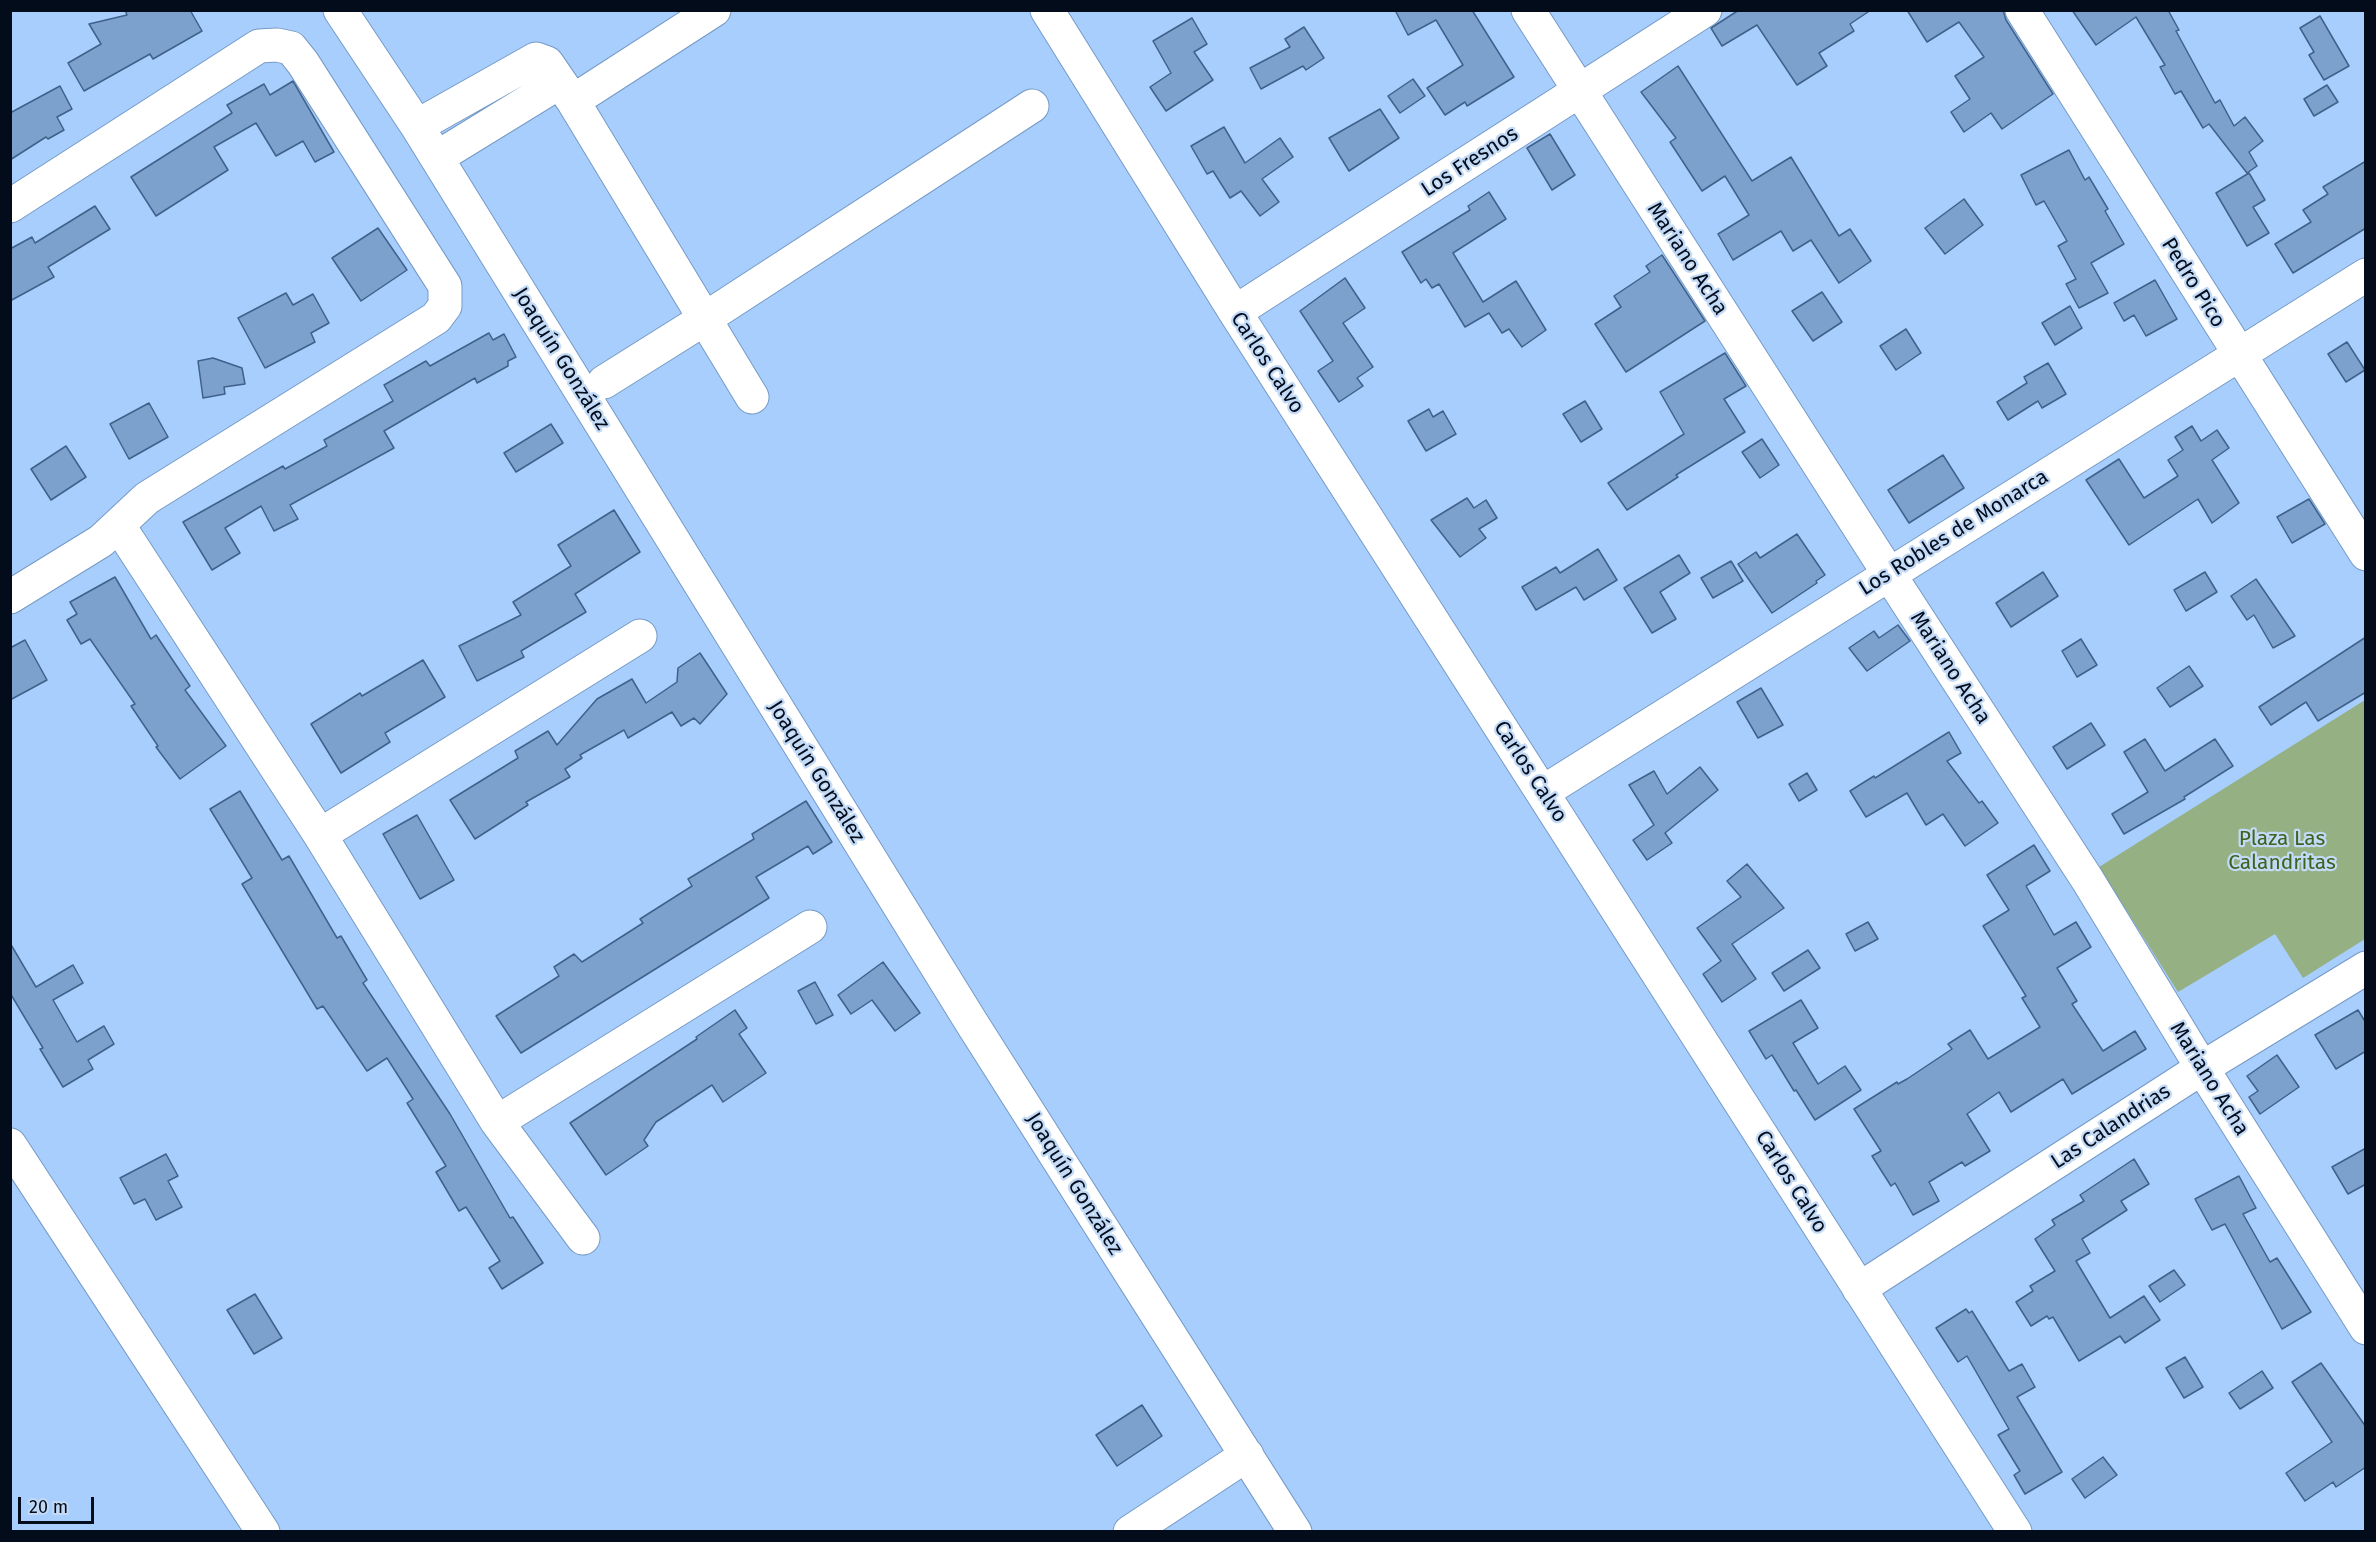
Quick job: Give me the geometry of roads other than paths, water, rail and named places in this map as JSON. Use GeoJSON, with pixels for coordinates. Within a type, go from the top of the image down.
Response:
{"type":"FeatureCollection","features":[{"type":"Feature","properties":{"kind":"street","name":"Joaquín González"},"geometry":{"type":"LineString","coordinates":[[340,10],[417,126],[973,1025],[1295,1532]]}},
{"type":"Feature","properties":{"kind":"street"},"geometry":{"type":"LineString","coordinates":[[446,152],[566,91],[714,10]]}},
{"type":"Feature","properties":{"kind":"street","name":"Carlos Calvo"},"geometry":{"type":"LineString","coordinates":[[1047,10],[1235,312],[2015,1532]]}},
{"type":"Feature","properties":{"kind":"street","name":"Mariano Acha"},"geometry":{"type":"LineString","coordinates":[[1528,10],[2086,879],[2366,1329]]}},
{"type":"Feature","properties":{"kind":"street","name":"Los Fresnos"},"geometry":{"type":"LineString","coordinates":[[1235,312],[1705,10]]}},
{"type":"Feature","properties":{"kind":"street","name":"Pedro Pico"},"geometry":{"type":"LineString","coordinates":[[2022,10],[2366,554]]}},
{"type":"Feature","properties":{"kind":"street"},"geometry":{"type":"LineString","coordinates":[[10,206],[259,46],[277,45],[291,48],[303,63],[445,286],[445,306],[436,318],[147,498],[101,541],[10,597]]}},
{"type":"Feature","properties":{"kind":"street"},"geometry":{"type":"LineString","coordinates":[[417,126],[536,59],[547,63],[706,318],[752,397]]}},
{"type":"Feature","properties":{"kind":"street"},"geometry":{"type":"LineString","coordinates":[[604,382],[1032,106]]}},
{"type":"Feature","properties":{"kind":"street","name":"Los Robles de Monarca"},"geometry":{"type":"LineString","coordinates":[[1543,792],[2366,275]]}},
{"type":"Feature","properties":{"kind":"street"},"geometry":{"type":"LineString","coordinates":[[119,526],[320,835],[497,1122],[583,1238]]}},
{"type":"Feature","properties":{"kind":"street"},"geometry":{"type":"LineString","coordinates":[[320,835],[640,636]]}},
{"type":"Feature","properties":{"kind":"street"},"geometry":{"type":"LineString","coordinates":[[497,1122],[810,927]]}},
{"type":"Feature","properties":{"kind":"street","name":"Las Calandrias"},"geometry":{"type":"LineString","coordinates":[[1859,1289],[2202,1068],[2366,968]]}},
{"type":"Feature","properties":{"kind":"street"},"geometry":{"type":"LineString","coordinates":[[10,1145],[263,1532]]}},
{"type":"Feature","properties":{"kind":"street"},"geometry":{"type":"LineString","coordinates":[[1130,1532],[1247,1455]]}},
{"type":"Feature","properties":{"kind":"park label","name":"Plaza Las Calandritas"},"geometry":{"type":"Point","coordinates":[2282,851]}}]}
